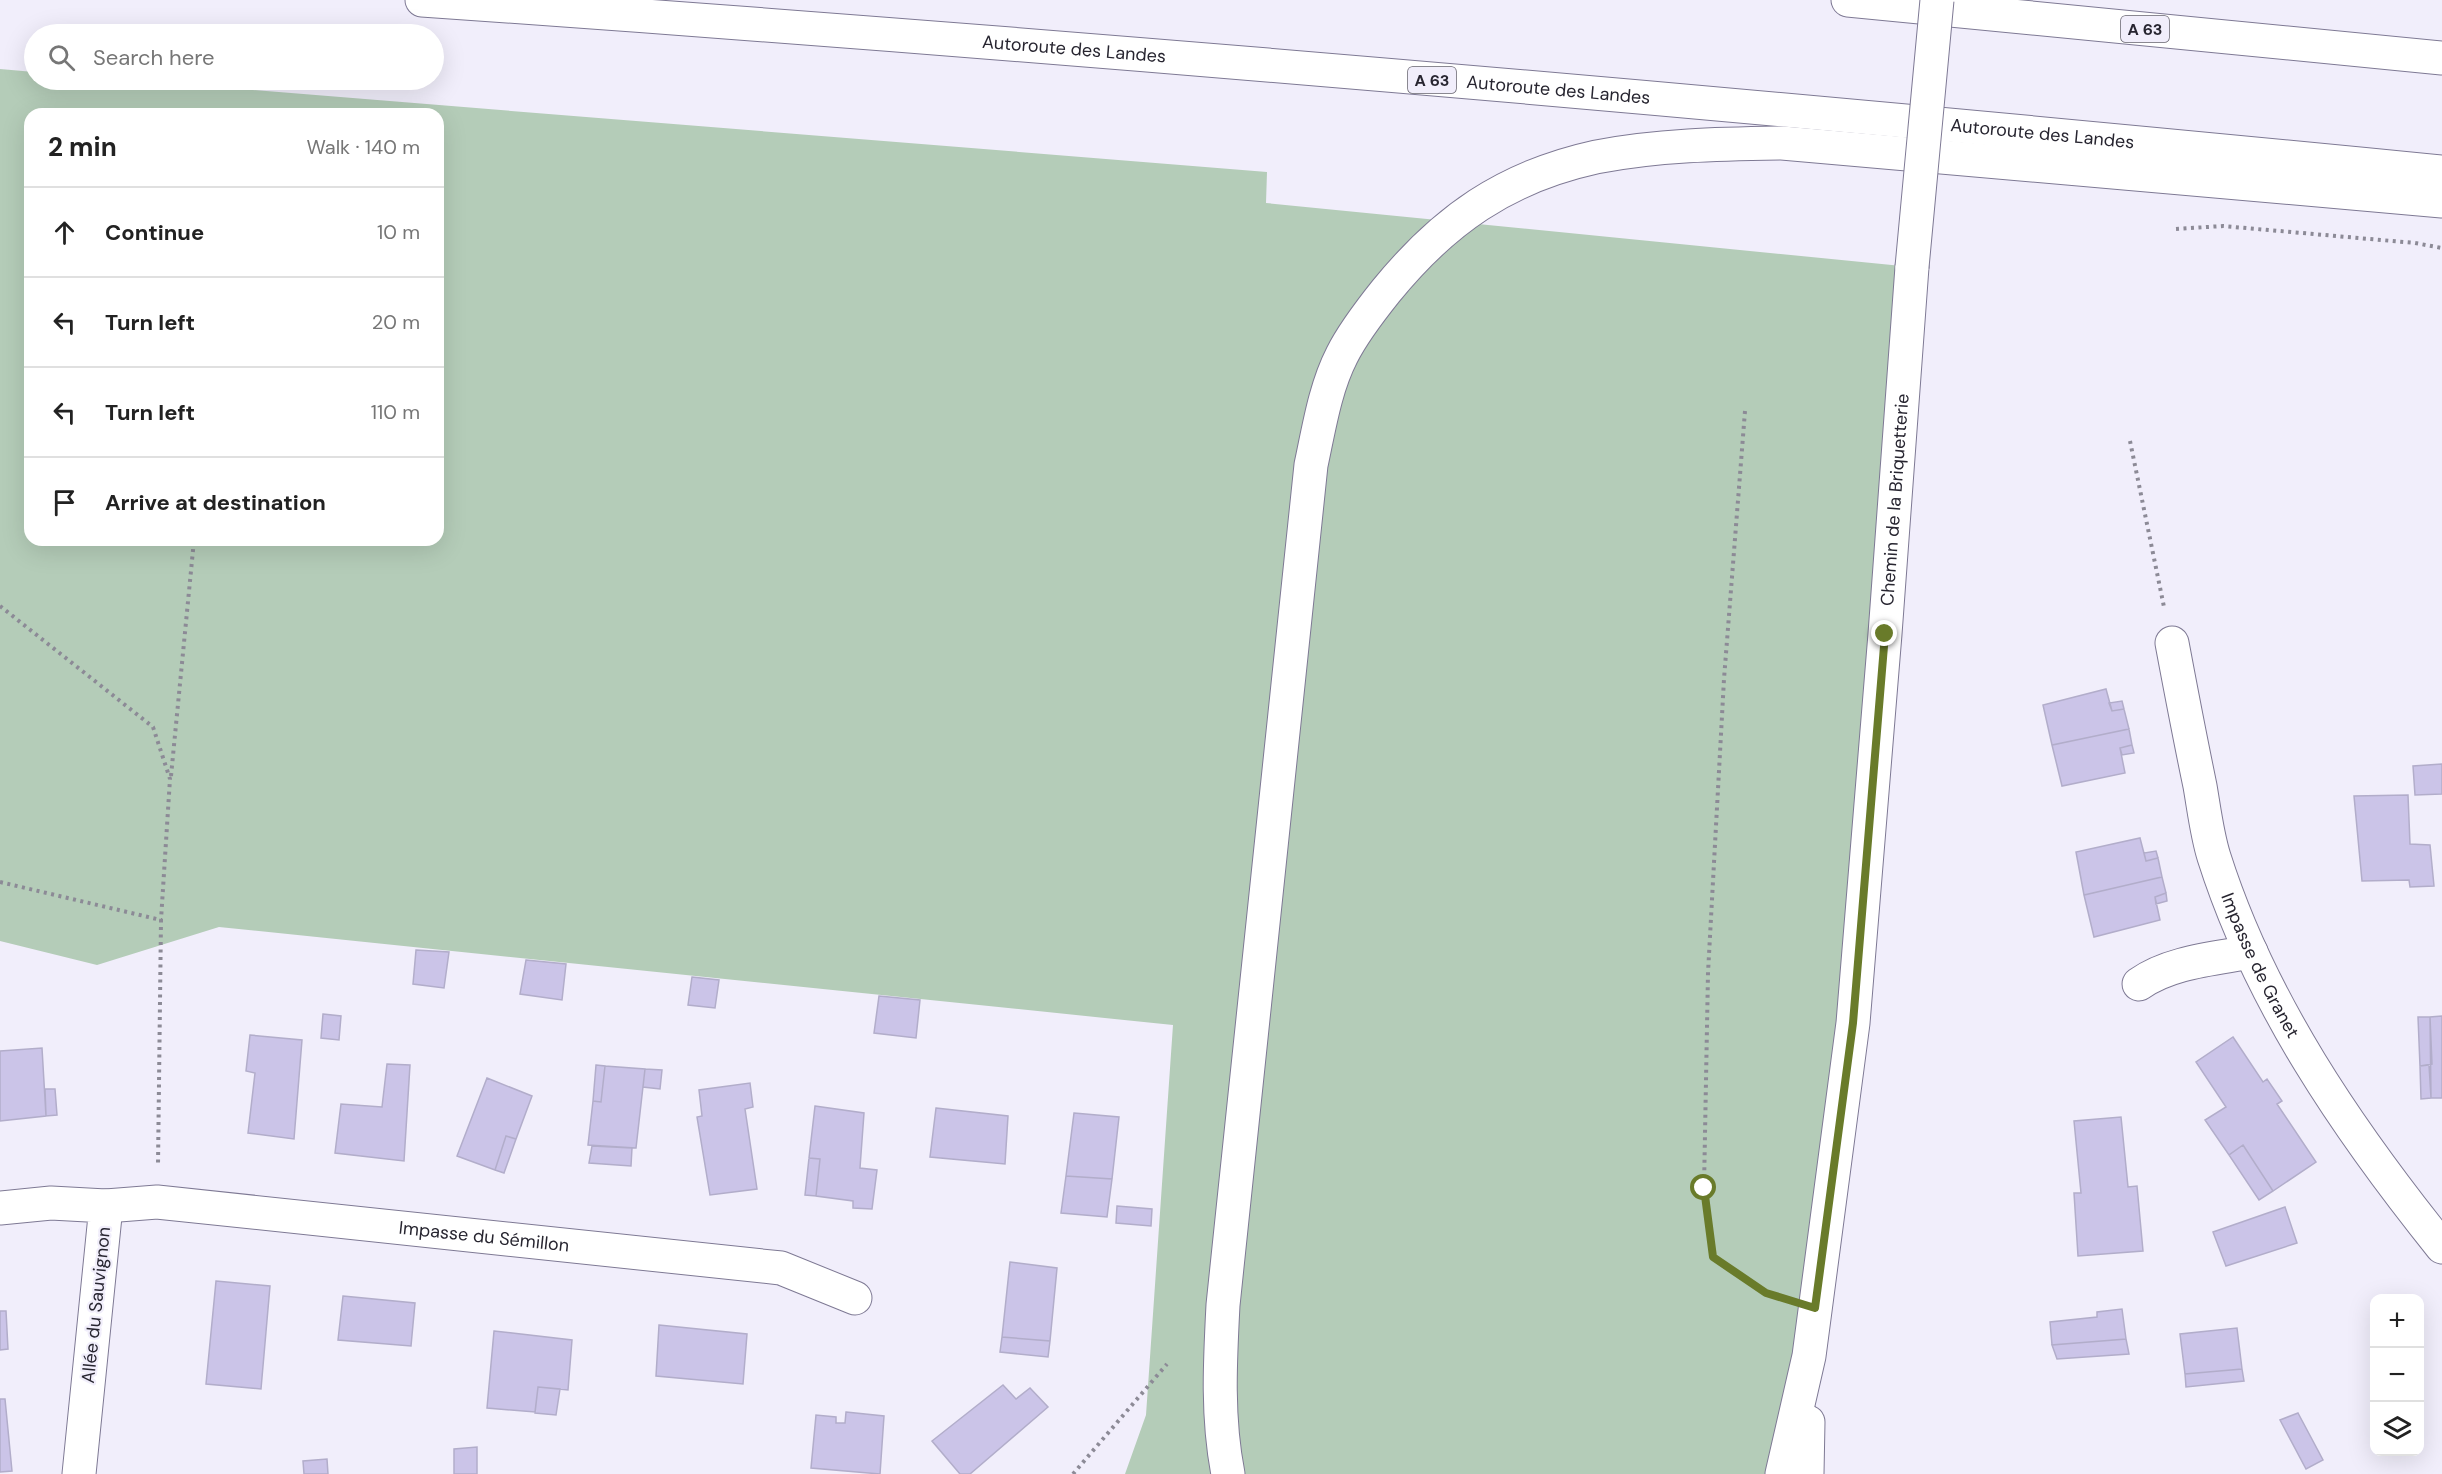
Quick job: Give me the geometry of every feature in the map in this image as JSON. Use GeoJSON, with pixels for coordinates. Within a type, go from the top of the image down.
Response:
{"type":"FeatureCollection","features":[{"type":"Feature","properties":{"kind":"main road","name":"Autoroute des Landes"},"geometry":{"type":"LineString","coordinates":[[422,0],[733,22],[1867,116],[2442,172]]}},
{"type":"Feature","properties":{"kind":"main road","name":"A 63"},"geometry":{"type":"LineString","coordinates":[[1848,0],[2442,58]]}},
{"type":"Feature","properties":{"kind":"main road","name":"Chemin de la Briquetterie"},"geometry":{"type":"LineString","coordinates":[[1782,1474],[1809,1356],[1853,1023],[1912,267],[1937,0]]}},
{"type":"Feature","properties":{"kind":"main road"},"geometry":{"type":"LineString","coordinates":[[1228,1474],[1222,1445],[1219,1386],[1222,1305],[1311,465],[1322,411],[1342,356],[1375,306],[1412,259],[1454,220],[1497,192],[1549,170],[1597,157],[1688,145],[1782,143],[2442,201]]}},
{"type":"Feature","properties":{"kind":"main road","name":"Impasse de Granet"},"geometry":{"type":"LineString","coordinates":[[2172,643],[2213,856],[2250,952],[2278,1007],[2336,1106],[2391,1184],[2442,1247]]}},
{"type":"Feature","properties":{"kind":"main road"},"geometry":{"type":"LineString","coordinates":[[2139,984],[2153,974],[2172,968],[2250,952]]}},
{"type":"Feature","properties":{"kind":"main road","name":"Impasse du Sémillon"},"geometry":{"type":"LineString","coordinates":[[106,1206],[157,1202],[781,1269],[855,1298]]}},
{"type":"Feature","properties":{"kind":"main road","name":"Allée du Sauvignon"},"geometry":{"type":"LineString","coordinates":[[0,1208],[51,1203],[106,1206],[79,1474]]}},
{"type":"Feature","properties":{"kind":"main road","name":"Chemin de la Briquetterie"},"geometry":{"type":"LineString","coordinates":[[1807,1474],[1809,1356]]}},
{"type":"Feature","properties":{"kind":"path"},"geometry":{"type":"LineString","coordinates":[[2176,229],[2223,226],[2415,243],[2442,248]]}},
{"type":"Feature","properties":{"kind":"path"},"geometry":{"type":"LineString","coordinates":[[1745,411],[1724,679],[1708,973],[1704,1188],[1713,1257],[1766,1293],[1815,1308]]}},
{"type":"Feature","properties":{"kind":"path"},"geometry":{"type":"LineString","coordinates":[[2130,441],[2172,643]]}},
{"type":"Feature","properties":{"kind":"path"},"geometry":{"type":"LineString","coordinates":[[157,1202],[161,920],[170,779],[193,546]]}},
{"type":"Feature","properties":{"kind":"path"},"geometry":{"type":"LineString","coordinates":[[0,606],[153,727],[170,779]]}},
{"type":"Feature","properties":{"kind":"path"},"geometry":{"type":"LineString","coordinates":[[0,882],[161,920]]}},
{"type":"Feature","properties":{"kind":"path"},"geometry":{"type":"LineString","coordinates":[[1073,1474],[1167,1364]]}},
{"type":"Feature","properties":{"kind":"green space"},"geometry":{"type":"Polygon","coordinates":[[[0,69],[24,71],[24,90],[253,90],[1267,172],[1266,203],[1912,267],[1853,1023],[1772,1474],[1125,1474],[1146,1415],[1173,1025],[219,927],[97,965],[0,941],[0,69]]]}},
{"type":"Feature","properties":{"kind":"building"},"geometry":{"type":"Polygon","coordinates":[[[2106,689],[2112,711],[2124,709],[2129,729],[2052,745],[2043,705],[2106,689]]]}},
{"type":"Feature","properties":{"kind":"building"},"geometry":{"type":"Polygon","coordinates":[[[2122,701],[2124,709],[2112,711],[2109,703],[2122,701]]]}},
{"type":"Feature","properties":{"kind":"building"},"geometry":{"type":"Polygon","coordinates":[[[2129,729],[2132,745],[2120,748],[2125,773],[2062,786],[2052,745],[2129,729]]]}},
{"type":"Feature","properties":{"kind":"building"},"geometry":{"type":"Polygon","coordinates":[[[2132,745],[2134,753],[2122,755],[2120,748],[2132,745]]]}},
{"type":"Feature","properties":{"kind":"building"},"geometry":{"type":"Polygon","coordinates":[[[2442,764],[2442,794],[2415,795],[2413,766],[2442,764]]]}},
{"type":"Feature","properties":{"kind":"building"},"geometry":{"type":"Polygon","coordinates":[[[2408,795],[2410,844],[2430,845],[2434,886],[2410,887],[2409,880],[2362,881],[2354,796],[2408,795]]]}},
{"type":"Feature","properties":{"kind":"building"},"geometry":{"type":"Polygon","coordinates":[[[2140,838],[2146,861],[2158,858],[2162,877],[2084,895],[2076,852],[2140,838]]]}},
{"type":"Feature","properties":{"kind":"building"},"geometry":{"type":"Polygon","coordinates":[[[2156,851],[2158,858],[2146,861],[2144,853],[2156,851]]]}},
{"type":"Feature","properties":{"kind":"building"},"geometry":{"type":"Polygon","coordinates":[[[2162,877],[2166,893],[2155,897],[2160,920],[2094,937],[2084,895],[2162,877]]]}},
{"type":"Feature","properties":{"kind":"building"},"geometry":{"type":"Polygon","coordinates":[[[2166,893],[2167,901],[2156,904],[2155,897],[2166,893]]]}},
{"type":"Feature","properties":{"kind":"building"},"geometry":{"type":"Polygon","coordinates":[[[416,950],[449,952],[444,988],[413,984],[416,950]]]}},
{"type":"Feature","properties":{"kind":"building"},"geometry":{"type":"Polygon","coordinates":[[[526,960],[566,964],[562,1000],[520,994],[526,960]]]}},
{"type":"Feature","properties":{"kind":"building"},"geometry":{"type":"Polygon","coordinates":[[[692,977],[719,980],[715,1008],[688,1005],[692,977]]]}},
{"type":"Feature","properties":{"kind":"building"},"geometry":{"type":"Polygon","coordinates":[[[879,996],[920,1000],[916,1038],[874,1033],[879,996]]]}},
{"type":"Feature","properties":{"kind":"building"},"geometry":{"type":"Polygon","coordinates":[[[323,1014],[341,1016],[339,1040],[321,1038],[323,1014]]]}},
{"type":"Feature","properties":{"kind":"building"},"geometry":{"type":"Polygon","coordinates":[[[2442,1016],[2442,1098],[2431,1098],[2430,1017],[2442,1016]]]}},
{"type":"Feature","properties":{"kind":"building"},"geometry":{"type":"Polygon","coordinates":[[[2418,1017],[2430,1017],[2432,1064],[2420,1066],[2418,1017]]]}},
{"type":"Feature","properties":{"kind":"building"},"geometry":{"type":"Polygon","coordinates":[[[250,1035],[302,1040],[294,1139],[248,1133],[255,1073],[246,1071],[250,1035]]]}},
{"type":"Feature","properties":{"kind":"building"},"geometry":{"type":"Polygon","coordinates":[[[2233,1037],[2263,1082],[2267,1079],[2282,1101],[2277,1104],[2316,1162],[2273,1191],[2243,1145],[2229,1155],[2205,1120],[2226,1107],[2196,1062],[2233,1037]]]}},
{"type":"Feature","properties":{"kind":"building"},"geometry":{"type":"Polygon","coordinates":[[[42,1048],[46,1116],[0,1121],[0,1051],[42,1048]]]}},
{"type":"Feature","properties":{"kind":"building"},"geometry":{"type":"Polygon","coordinates":[[[387,1064],[410,1065],[404,1161],[335,1153],[341,1104],[382,1107],[387,1064]]]}},
{"type":"Feature","properties":{"kind":"building"},"geometry":{"type":"Polygon","coordinates":[[[596,1065],[605,1066],[601,1102],[593,1101],[596,1065]]]}},
{"type":"Feature","properties":{"kind":"building"},"geometry":{"type":"Polygon","coordinates":[[[2429,1065],[2431,1098],[2421,1099],[2420,1066],[2429,1065]]]}},
{"type":"Feature","properties":{"kind":"building"},"geometry":{"type":"Polygon","coordinates":[[[605,1066],[645,1069],[636,1148],[588,1145],[593,1101],[601,1102],[605,1066]]]}},
{"type":"Feature","properties":{"kind":"building"},"geometry":{"type":"Polygon","coordinates":[[[645,1069],[662,1070],[660,1089],[643,1087],[645,1069]]]}},
{"type":"Feature","properties":{"kind":"building"},"geometry":{"type":"Polygon","coordinates":[[[487,1078],[532,1096],[516,1139],[506,1136],[495,1170],[457,1156],[487,1078]]]}},
{"type":"Feature","properties":{"kind":"building"},"geometry":{"type":"Polygon","coordinates":[[[750,1083],[753,1107],[745,1109],[757,1189],[710,1195],[697,1117],[702,1116],[699,1090],[750,1083]]]}},
{"type":"Feature","properties":{"kind":"building"},"geometry":{"type":"Polygon","coordinates":[[[45,1089],[55,1089],[57,1115],[46,1116],[45,1089]]]}},
{"type":"Feature","properties":{"kind":"building"},"geometry":{"type":"Polygon","coordinates":[[[815,1106],[864,1113],[860,1168],[877,1170],[872,1209],[853,1208],[853,1201],[816,1196],[820,1159],[809,1158],[815,1106]]]}},
{"type":"Feature","properties":{"kind":"building"},"geometry":{"type":"Polygon","coordinates":[[[936,1108],[1008,1116],[1005,1164],[930,1157],[936,1108]]]}},
{"type":"Feature","properties":{"kind":"building"},"geometry":{"type":"Polygon","coordinates":[[[1074,1113],[1119,1117],[1112,1179],[1066,1176],[1074,1113]]]}},
{"type":"Feature","properties":{"kind":"building"},"geometry":{"type":"Polygon","coordinates":[[[2121,1117],[2128,1187],[2137,1186],[2143,1251],[2078,1256],[2074,1193],[2081,1193],[2074,1121],[2121,1117]]]}},
{"type":"Feature","properties":{"kind":"building"},"geometry":{"type":"Polygon","coordinates":[[[506,1136],[516,1139],[504,1173],[495,1170],[506,1136]]]}},
{"type":"Feature","properties":{"kind":"building"},"geometry":{"type":"Polygon","coordinates":[[[2243,1145],[2273,1191],[2259,1200],[2229,1155],[2243,1145]]]}},
{"type":"Feature","properties":{"kind":"building"},"geometry":{"type":"Polygon","coordinates":[[[592,1146],[632,1148],[631,1166],[589,1163],[592,1146]]]}},
{"type":"Feature","properties":{"kind":"building"},"geometry":{"type":"Polygon","coordinates":[[[809,1158],[820,1159],[816,1196],[805,1195],[809,1158]]]}},
{"type":"Feature","properties":{"kind":"building"},"geometry":{"type":"Polygon","coordinates":[[[1066,1176],[1112,1179],[1107,1217],[1061,1213],[1066,1176]]]}},
{"type":"Feature","properties":{"kind":"building"},"geometry":{"type":"Polygon","coordinates":[[[1117,1206],[1152,1209],[1151,1226],[1116,1223],[1117,1206]]]}},
{"type":"Feature","properties":{"kind":"building"},"geometry":{"type":"Polygon","coordinates":[[[2285,1207],[2297,1243],[2226,1266],[2213,1232],[2285,1207]]]}},
{"type":"Feature","properties":{"kind":"building"},"geometry":{"type":"Polygon","coordinates":[[[1010,1262],[1057,1268],[1050,1341],[1002,1337],[1010,1262]]]}},
{"type":"Feature","properties":{"kind":"building"},"geometry":{"type":"Polygon","coordinates":[[[216,1281],[270,1286],[261,1389],[206,1384],[216,1281]]]}},
{"type":"Feature","properties":{"kind":"building"},"geometry":{"type":"Polygon","coordinates":[[[343,1296],[415,1303],[411,1346],[338,1340],[343,1296]]]}},
{"type":"Feature","properties":{"kind":"building"},"geometry":{"type":"Polygon","coordinates":[[[2122,1309],[2126,1339],[2052,1345],[2050,1322],[2097,1317],[2097,1312],[2122,1309]]]}},
{"type":"Feature","properties":{"kind":"building"},"geometry":{"type":"Polygon","coordinates":[[[0,1311],[6,1311],[8,1349],[0,1350],[0,1311]]]}},
{"type":"Feature","properties":{"kind":"building"},"geometry":{"type":"Polygon","coordinates":[[[659,1325],[747,1334],[743,1384],[656,1376],[659,1325]]]}},
{"type":"Feature","properties":{"kind":"building"},"geometry":{"type":"Polygon","coordinates":[[[2237,1328],[2242,1369],[2185,1374],[2180,1334],[2237,1328]]]}},
{"type":"Feature","properties":{"kind":"building"},"geometry":{"type":"Polygon","coordinates":[[[494,1331],[572,1340],[568,1390],[538,1387],[535,1412],[487,1408],[494,1331]]]}},
{"type":"Feature","properties":{"kind":"building"},"geometry":{"type":"Polygon","coordinates":[[[1002,1337],[1050,1341],[1048,1357],[1000,1352],[1002,1337]]]}},
{"type":"Feature","properties":{"kind":"building"},"geometry":{"type":"Polygon","coordinates":[[[2126,1339],[2129,1354],[2057,1359],[2052,1345],[2126,1339]]]}},
{"type":"Feature","properties":{"kind":"building"},"geometry":{"type":"Polygon","coordinates":[[[2242,1369],[2244,1381],[2186,1387],[2185,1374],[2242,1369]]]}},
{"type":"Feature","properties":{"kind":"building"},"geometry":{"type":"Polygon","coordinates":[[[1003,1385],[1016,1399],[1030,1388],[1048,1407],[970,1474],[960,1474],[932,1441],[1003,1385]]]}},
{"type":"Feature","properties":{"kind":"building"},"geometry":{"type":"Polygon","coordinates":[[[538,1387],[560,1389],[556,1415],[535,1413],[538,1387]]]}},
{"type":"Feature","properties":{"kind":"building"},"geometry":{"type":"Polygon","coordinates":[[[0,1399],[5,1399],[12,1471],[0,1472],[0,1399]]]}},
{"type":"Feature","properties":{"kind":"building"},"geometry":{"type":"Polygon","coordinates":[[[846,1412],[884,1416],[880,1474],[811,1468],[816,1415],[836,1417],[836,1423],[845,1423],[846,1412]]]}},
{"type":"Feature","properties":{"kind":"building"},"geometry":{"type":"Polygon","coordinates":[[[2298,1413],[2323,1460],[2306,1469],[2280,1420],[2298,1413]]]}},
{"type":"Feature","properties":{"kind":"building"},"geometry":{"type":"Polygon","coordinates":[[[477,1447],[477,1474],[454,1474],[454,1449],[477,1447]]]}},
{"type":"Feature","properties":{"kind":"building"},"geometry":{"type":"Polygon","coordinates":[[[327,1459],[328,1474],[304,1474],[303,1461],[327,1459]]]}},
{"type":"Feature","properties":{"kind":"route"},"geometry":{"type":"LineString","coordinates":[[1704,1188],[1713,1257],[1766,1293],[1815,1308],[1853,1023],[1885,634]]}}]}
